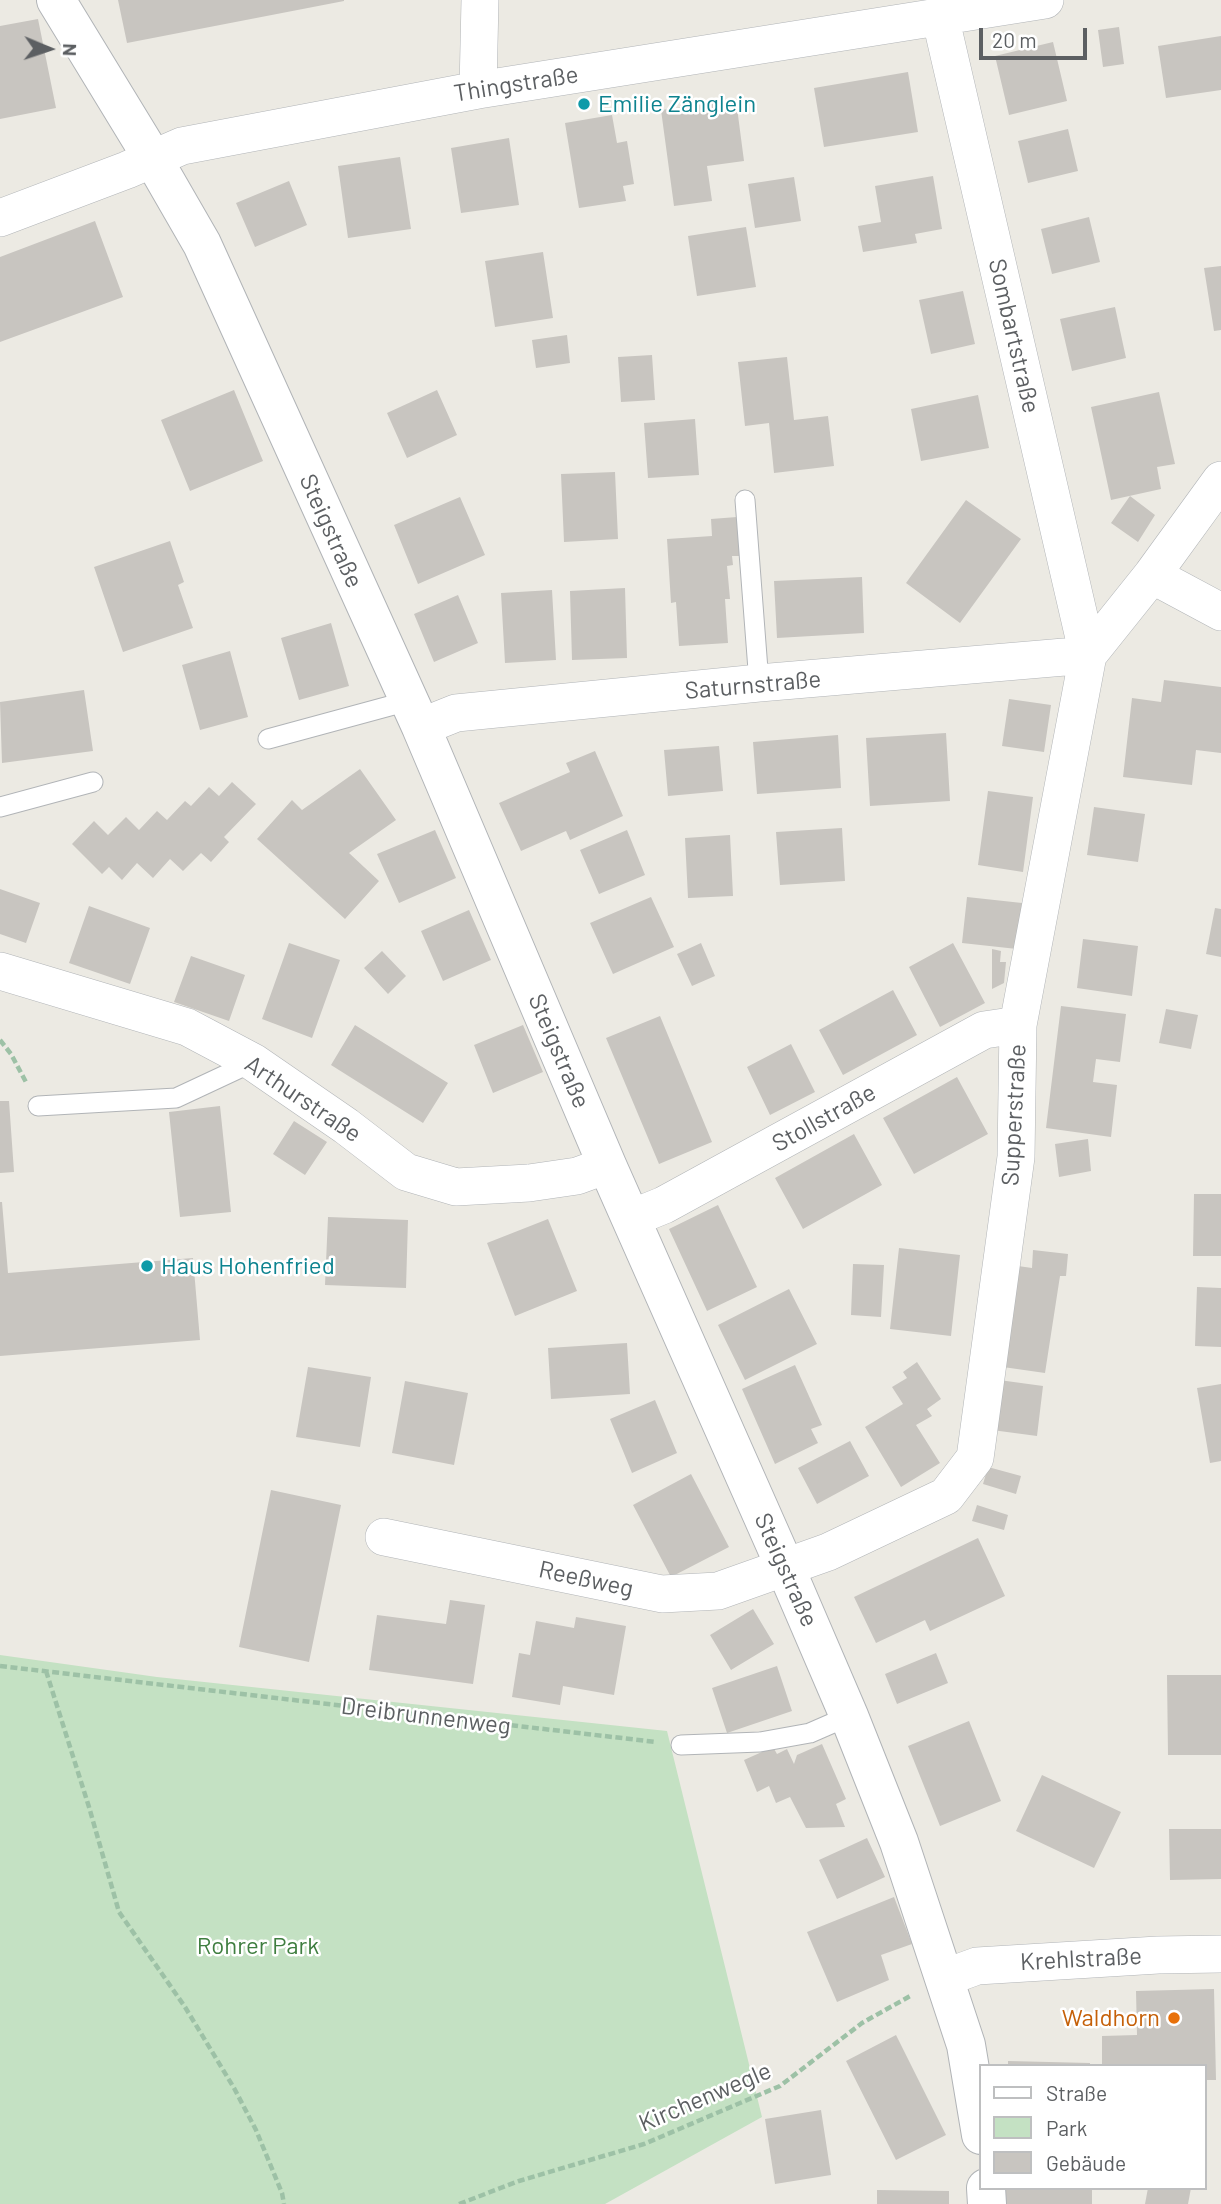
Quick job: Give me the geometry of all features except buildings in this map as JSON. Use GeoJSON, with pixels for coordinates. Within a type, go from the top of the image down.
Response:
{"type":"FeatureCollection","features":[{"type":"Feature","properties":{"kind":"street","name":"Steigstraße"},"geometry":{"type":"LineString","coordinates":[[56,0],[202,244],[414,714],[607,1165],[785,1567],[899,1842],[966,2045],[979,2123]]}},
{"type":"Feature","properties":{"kind":"street"},"geometry":{"type":"LineString","coordinates":[[478,90],[480,0]]}},
{"type":"Feature","properties":{"kind":"street","name":"Thingstraße"},"geometry":{"type":"LineString","coordinates":[[0,218],[182,146],[478,90],[940,16],[978,5],[1045,0]]}},
{"type":"Feature","properties":{"kind":"street","name":"Sombartstraße"},"geometry":{"type":"LineString","coordinates":[[940,16],[1088,655]]}},
{"type":"Feature","properties":{"kind":"street","name":"Supperstraße"},"geometry":{"type":"LineString","coordinates":[[785,1567],[828,1552],[946,1496],[975,1458],[1016,1157],[1018,1025],[1088,655],[1152,575],[1221,480]]}},
{"type":"Feature","properties":{"kind":"street"},"geometry":{"type":"LineString","coordinates":[[1152,575],[1221,612]]}},
{"type":"Feature","properties":{"kind":"street","name":"Saturnstraße"},"geometry":{"type":"LineString","coordinates":[[414,714],[456,713],[1088,655]]}},
{"type":"Feature","properties":{"kind":"street","name":"Arthurstraße"},"geometry":{"type":"LineString","coordinates":[[0,971],[187,1027],[253,1062],[346,1126],[406,1172],[456,1187],[541,1182],[577,1176],[607,1165]]}},
{"type":"Feature","properties":{"kind":"street","name":"Stollstraße"},"geometry":{"type":"LineString","coordinates":[[632,1218],[664,1205],[984,1030],[1018,1025]]}},
{"type":"Feature","properties":{"kind":"street","name":"Reeßweg"},"geometry":{"type":"LineString","coordinates":[[384,1537],[662,1594],[718,1591],[785,1567]]}},
{"type":"Feature","properties":{"kind":"street","name":"Krehlstraße"},"geometry":{"type":"LineString","coordinates":[[944,1978],[991,1964],[1221,1954]]}},
{"type":"Feature","properties":{"kind":"lane"},"geometry":{"type":"LineString","coordinates":[[745,500],[759,684]]}},
{"type":"Feature","properties":{"kind":"lane"},"geometry":{"type":"LineString","coordinates":[[268,739],[414,714]]}},
{"type":"Feature","properties":{"kind":"lane"},"geometry":{"type":"LineString","coordinates":[[0,807],[93,782]]}},
{"type":"Feature","properties":{"kind":"lane"},"geometry":{"type":"LineString","coordinates":[[38,1106],[176,1098],[253,1062]]}},
{"type":"Feature","properties":{"kind":"lane"},"geometry":{"type":"LineString","coordinates":[[681,1745],[760,1742],[810,1733],[849,1716]]}},
{"type":"Feature","properties":{"kind":"path"},"geometry":{"type":"LineString","coordinates":[[0,1040],[11,1054],[38,1106]]}},
{"type":"Feature","properties":{"kind":"path","name":"Dreibrunnenweg"},"geometry":{"type":"LineString","coordinates":[[0,1666],[681,1745]]}},
{"type":"Feature","properties":{"kind":"path"},"geometry":{"type":"LineString","coordinates":[[46,1671],[120,1912],[185,2007],[234,2088],[256,2130],[284,2204]]}},
{"type":"Feature","properties":{"kind":"path","name":"Kirchenwegle"},"geometry":{"type":"LineString","coordinates":[[459,2204],[519,2181],[644,2144],[780,2086],[862,2023],[944,1978]]}},
{"type":"Feature","properties":{"kind":"green space","name":"Rohrer Park"},"geometry":{"type":"Polygon","coordinates":[[[0,1655],[157,1677],[667,1731],[762,2117],[605,2204],[0,2204],[0,1655]]]}},
{"type":"Feature","properties":{"kind":"place","name":"Emilie Zänglein"},"geometry":{"type":"Point","coordinates":[584,104]}},
{"type":"Feature","properties":{"kind":"place","name":"Haus Hohenfried"},"geometry":{"type":"Point","coordinates":[147,1266]}},
{"type":"Feature","properties":{"kind":"place","name":"Waldhorn"},"geometry":{"type":"Point","coordinates":[1174,2018]}}]}
